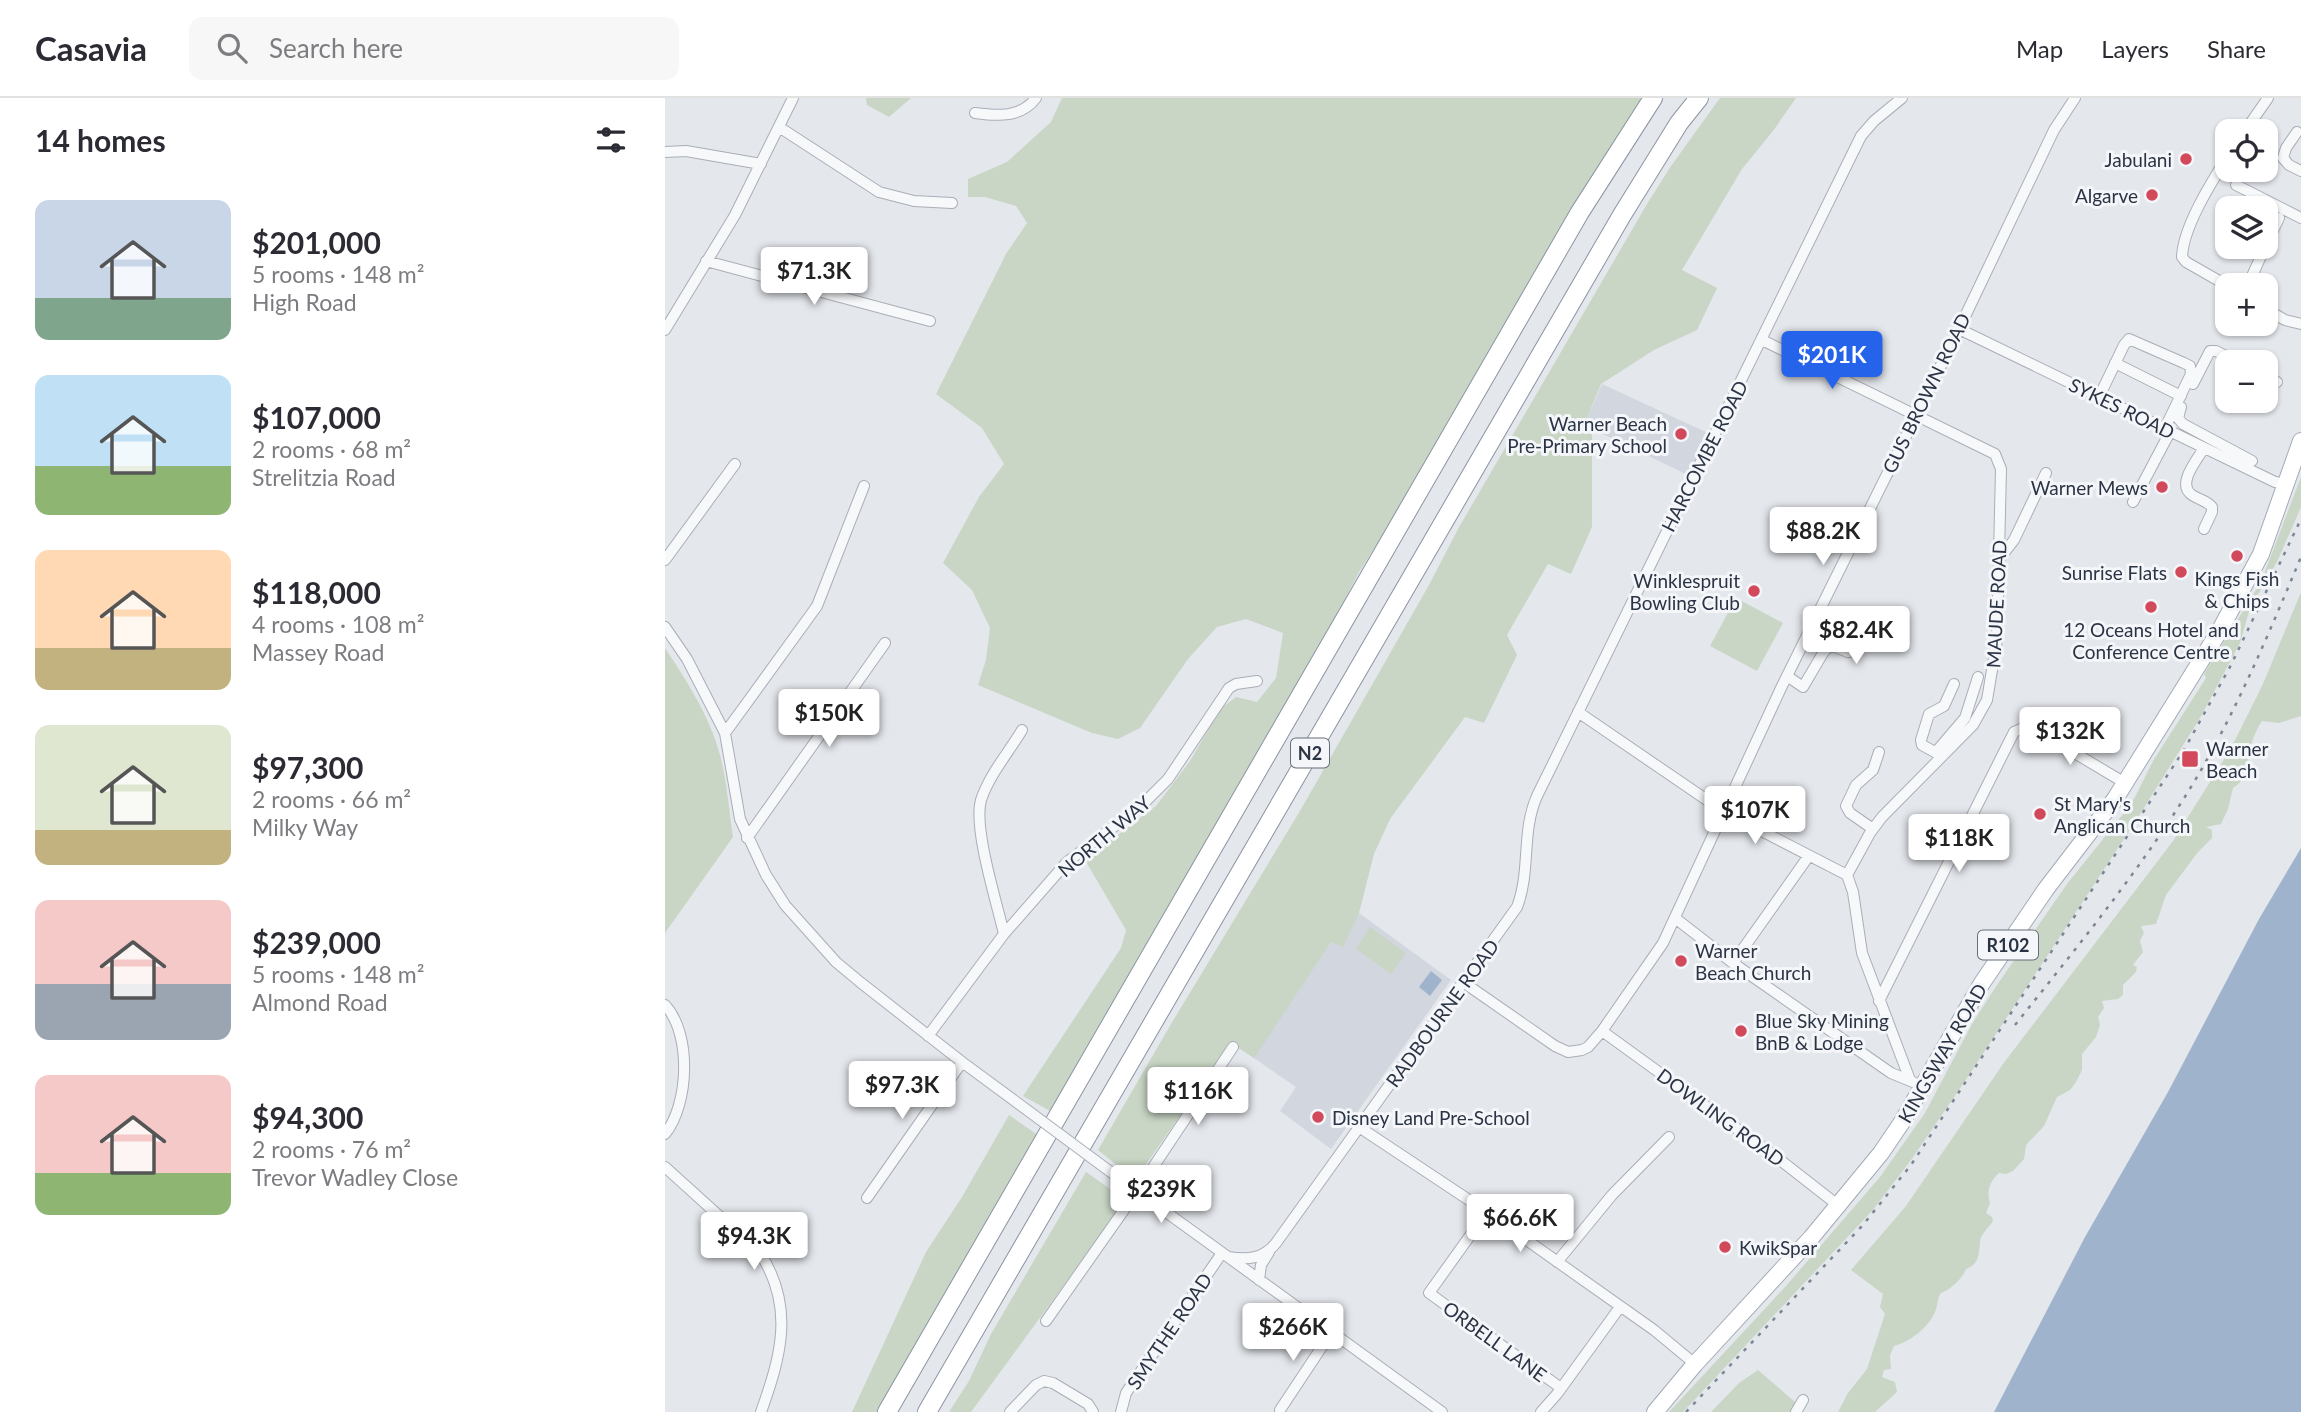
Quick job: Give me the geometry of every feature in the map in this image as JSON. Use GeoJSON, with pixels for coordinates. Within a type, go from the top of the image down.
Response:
{"type":"FeatureCollection","features":[{"type":"Feature","properties":{"kind":"highway","name":"N2"},"geometry":{"type":"LineString","coordinates":[[887,1412],[1580,212],[1653,98]]}},
{"type":"Feature","properties":{"kind":"highway","name":"N2"},"geometry":{"type":"LineString","coordinates":[[927,1412],[1622,215],[1679,123],[1699,98]]}},
{"type":"Feature","properties":{"kind":"main road","name":"KINGSWAY ROAD"},"geometry":{"type":"LineString","coordinates":[[1655,1412],[1695,1364],[1839,1206],[1893,1136],[1917,1083],[2046,889],[2125,783],[2181,696],[2249,581],[2269,535],[2301,441]]}},
{"type":"Feature","properties":{"kind":"street"},"geometry":{"type":"LineString","coordinates":[[665,330],[735,215],[793,98]]}},
{"type":"Feature","properties":{"kind":"street"},"geometry":{"type":"LineString","coordinates":[[975,113],[995,116],[1019,112],[1036,98]]}},
{"type":"Feature","properties":{"kind":"street","name":"HARCOMBE ROAD"},"geometry":{"type":"LineString","coordinates":[[1578,712],[1861,136],[1874,121],[1902,98]]}},
{"type":"Feature","properties":{"kind":"street","name":"GUS BROWN ROAD"},"geometry":{"type":"LineString","coordinates":[[1463,982],[1555,1046],[1576,1052],[1588,1047],[1602,1031],[1663,943],[1787,676],[1959,329],[2053,130],[2075,98]]}},
{"type":"Feature","properties":{"kind":"street"},"geometry":{"type":"LineString","coordinates":[[2253,119],[2268,98]]}},
{"type":"Feature","properties":{"kind":"street"},"geometry":{"type":"LineString","coordinates":[[779,127],[879,192],[914,201],[951,204]]}},
{"type":"Feature","properties":{"kind":"street"},"geometry":{"type":"LineString","coordinates":[[2297,132],[2283,158],[2289,165],[2301,171]]}},
{"type":"Feature","properties":{"kind":"street"},"geometry":{"type":"LineString","coordinates":[[665,152],[686,151],[761,164]]}},
{"type":"Feature","properties":{"kind":"street"},"geometry":{"type":"LineString","coordinates":[[2215,178],[2202,200],[2182,257],[2215,279]]}},
{"type":"Feature","properties":{"kind":"street"},"geometry":{"type":"LineString","coordinates":[[2236,185],[2301,218]]}},
{"type":"Feature","properties":{"kind":"street"},"geometry":{"type":"LineString","coordinates":[[706,261],[930,321]]}},
{"type":"Feature","properties":{"kind":"street"},"geometry":{"type":"LineString","coordinates":[[2278,316],[2301,324]]}},
{"type":"Feature","properties":{"kind":"street","name":"SYKES ROAD"},"geometry":{"type":"LineString","coordinates":[[1959,329],[2274,482],[2287,484]]}},
{"type":"Feature","properties":{"kind":"street"},"geometry":{"type":"LineString","coordinates":[[2094,395],[2129,339],[2192,370],[2133,502]]}},
{"type":"Feature","properties":{"kind":"street"},"geometry":{"type":"LineString","coordinates":[[1762,341],[1915,416]]}},
{"type":"Feature","properties":{"kind":"street"},"geometry":{"type":"LineString","coordinates":[[2215,351],[2208,354],[2178,413],[2183,424],[2252,461]]}},
{"type":"Feature","properties":{"kind":"street"},"geometry":{"type":"LineString","coordinates":[[2115,363],[2182,396]]}},
{"type":"Feature","properties":{"kind":"street","name":"MAUDE ROAD"},"geometry":{"type":"LineString","coordinates":[[1847,875],[1873,829],[1898,799],[1939,754],[1973,724],[1987,700],[1997,640],[1999,460],[1995,454],[1915,416]]}},
{"type":"Feature","properties":{"kind":"street"},"geometry":{"type":"LineString","coordinates":[[2200,433],[2199,446],[2186,485],[2187,491],[2193,496],[2212,506],[2204,529]]}},
{"type":"Feature","properties":{"kind":"street"},"geometry":{"type":"LineString","coordinates":[[665,560],[735,464]]}},
{"type":"Feature","properties":{"kind":"street"},"geometry":{"type":"LineString","coordinates":[[2000,559],[2014,540],[2046,473]]}},
{"type":"Feature","properties":{"kind":"street"},"geometry":{"type":"LineString","coordinates":[[725,733],[817,606],[864,486]]}},
{"type":"Feature","properties":{"kind":"street"},"geometry":{"type":"LineString","coordinates":[[1787,676],[1803,687],[1826,649],[1833,646],[1848,652],[1854,651],[1874,613]]}},
{"type":"Feature","properties":{"kind":"street"},"geometry":{"type":"LineString","coordinates":[[665,628],[687,659],[725,733],[735,800],[747,838],[774,889],[836,962],[962,1062],[1442,1412]]}},
{"type":"Feature","properties":{"kind":"street"},"geometry":{"type":"LineString","coordinates":[[747,838],[885,642]]}},
{"type":"Feature","properties":{"kind":"street"},"geometry":{"type":"LineString","coordinates":[[1954,684],[1944,706],[1929,714],[1921,740],[1922,745],[1939,754],[1965,718],[1978,677]]}},
{"type":"Feature","properties":{"kind":"street","name":"NORTH WAY"},"geometry":{"type":"LineString","coordinates":[[928,1036],[1004,934],[1067,862],[1157,791],[1177,767],[1229,688],[1236,684],[1257,681]]}},
{"type":"Feature","properties":{"kind":"street"},"geometry":{"type":"LineString","coordinates":[[1578,712],[1723,811],[1847,875],[1853,892],[1862,953],[1879,1001],[1917,1083]]}},
{"type":"Feature","properties":{"kind":"street","name":"RADBOURNE ROAD"},"geometry":{"type":"LineString","coordinates":[[1259,1280],[1261,1265],[1270,1250],[1517,907],[1525,881],[1528,823],[1533,805],[1578,712]]}},
{"type":"Feature","properties":{"kind":"street"},"geometry":{"type":"LineString","coordinates":[[1879,1001],[2009,739],[2019,729],[2028,727],[2125,783]]}},
{"type":"Feature","properties":{"kind":"street"},"geometry":{"type":"LineString","coordinates":[[1004,934],[981,835],[979,813],[987,785],[1023,730]]}},
{"type":"Feature","properties":{"kind":"street"},"geometry":{"type":"LineString","coordinates":[[1873,829],[1850,813],[1846,806],[1856,785],[1873,770],[1879,752]]}},
{"type":"Feature","properties":{"kind":"street"},"geometry":{"type":"LineString","coordinates":[[1733,963],[1808,857]]}},
{"type":"Feature","properties":{"kind":"street"},"geometry":{"type":"LineString","coordinates":[[1675,918],[1733,963],[1891,1073],[1917,1083]]}},
{"type":"Feature","properties":{"kind":"street"},"geometry":{"type":"LineString","coordinates":[[665,1005],[676,1020],[682,1042],[684,1066],[679,1105],[673,1124],[665,1134]]}},
{"type":"Feature","properties":{"kind":"street","name":"DOWLING ROAD"},"geometry":{"type":"LineString","coordinates":[[1602,1031],[1839,1206]]}},
{"type":"Feature","properties":{"kind":"street"},"geometry":{"type":"LineString","coordinates":[[1046,1321],[1138,1190],[1233,1047]]}},
{"type":"Feature","properties":{"kind":"street"},"geometry":{"type":"LineString","coordinates":[[867,1198],[962,1062]]}},
{"type":"Feature","properties":{"kind":"street"},"geometry":{"type":"LineString","coordinates":[[1359,1127],[1487,1212],[1695,1364]]}},
{"type":"Feature","properties":{"kind":"street"},"geometry":{"type":"LineString","coordinates":[[1557,1262],[1612,1195],[1669,1137]]}},
{"type":"Feature","properties":{"kind":"street"},"geometry":{"type":"LineString","coordinates":[[665,1167],[759,1253],[769,1267],[781,1307],[783,1329],[777,1362],[761,1412]]}},
{"type":"Feature","properties":{"kind":"street","name":"ORBELL LANE"},"geometry":{"type":"LineString","coordinates":[[1487,1212],[1429,1293],[1561,1388]]}},
{"type":"Feature","properties":{"kind":"street"},"geometry":{"type":"LineString","coordinates":[[1225,1255],[1252,1259],[1270,1250]]}},
{"type":"Feature","properties":{"kind":"street","name":"SMYTHE ROAD"},"geometry":{"type":"LineString","coordinates":[[1121,1412],[1126,1393],[1225,1255]]}},
{"type":"Feature","properties":{"kind":"street"},"geometry":{"type":"LineString","coordinates":[[1541,1412],[1620,1307]]}},
{"type":"Feature","properties":{"kind":"street"},"geometry":{"type":"LineString","coordinates":[[1280,1410],[1331,1332]]}},
{"type":"Feature","properties":{"kind":"street"},"geometry":{"type":"LineString","coordinates":[[1010,1412],[1036,1385],[1048,1381],[1088,1404],[1093,1412]]}},
{"type":"Feature","properties":{"kind":"street"},"geometry":{"type":"LineString","coordinates":[[1796,1412],[1804,1400]]}},
{"type":"Feature","properties":{"kind":"shaded area"},"geometry":{"type":"Polygon","coordinates":[[[1602,384],[1710,434],[1690,476],[1584,425],[1602,384]]]}},
{"type":"Feature","properties":{"kind":"shaded area"},"geometry":{"type":"Polygon","coordinates":[[[1359,913],[1451,980],[1331,1149],[1280,1111],[1296,1087],[1232,1043],[1359,913]]]}},
{"type":"Feature","properties":{"kind":"green space"},"geometry":{"type":"Polygon","coordinates":[[[866,98],[911,98],[889,117],[867,105],[866,98]]]}},
{"type":"Feature","properties":{"kind":"green space"},"geometry":{"type":"Polygon","coordinates":[[[1062,98],[1646,98],[1407,497],[1359,572],[1313,661],[1052,1112],[1023,1096],[1121,948],[1126,930],[1085,860],[1156,806],[1190,761],[1220,709],[1236,697],[1257,702],[1276,678],[1283,633],[1246,619],[1217,627],[1188,659],[1140,728],[1118,739],[1092,733],[978,685],[986,660],[990,628],[972,590],[943,563],[979,497],[1004,464],[982,428],[936,394],[1006,254],[1027,223],[1016,206],[985,197],[968,197],[968,179],[1007,162],[1051,122],[1062,98]]]}},
{"type":"Feature","properties":{"kind":"green space"},"geometry":{"type":"Polygon","coordinates":[[[1720,98],[1796,98],[1742,169],[1682,270],[1717,288],[1697,330],[1654,350],[1601,384],[1584,425],[1592,429],[1592,527],[1571,574],[1548,564],[1507,635],[1517,655],[1484,723],[1465,717],[1390,819],[1374,854],[1359,913],[1343,947],[1331,942],[1254,1058],[1231,1043],[1135,1180],[1098,1150],[1300,811],[1458,529],[1647,204],[1720,98]]]}},
{"type":"Feature","properties":{"kind":"green space"},"geometry":{"type":"Polygon","coordinates":[[[2301,477],[2301,507],[2277,562],[2250,608],[2240,643],[2200,718],[1965,1081],[1872,1211],[1683,1412],[1669,1412],[1786,1286],[1880,1177],[1925,1113],[1972,1024],[1997,985],[2067,884],[2135,797],[2153,761],[2206,678],[2204,674],[2261,582],[2301,477]]]}},
{"type":"Feature","properties":{"kind":"green space"},"geometry":{"type":"Polygon","coordinates":[[[2301,592],[2301,716],[2279,723],[2262,721],[2251,745],[2245,773],[2233,788],[2221,824],[2206,827],[2212,830],[2212,838],[2198,852],[2166,895],[2156,924],[2141,926],[2144,933],[2140,941],[2143,952],[2133,965],[2137,967],[2136,972],[2123,985],[2123,995],[2118,999],[2102,1001],[2104,1008],[2098,1017],[2100,1025],[2096,1037],[2082,1054],[2082,1070],[2076,1082],[2070,1090],[2057,1097],[2044,1126],[2026,1145],[2024,1159],[2013,1171],[1999,1173],[1993,1179],[1986,1213],[1993,1221],[1983,1233],[1976,1261],[1956,1283],[1941,1293],[1936,1309],[1925,1327],[1913,1337],[1894,1346],[1890,1355],[1891,1369],[1884,1370],[1882,1377],[1895,1382],[1897,1392],[1875,1412],[1838,1412],[1848,1393],[1867,1369],[1885,1314],[1880,1307],[1883,1294],[1851,1270],[1906,1206],[2003,1064],[2173,841],[2230,750],[2263,684],[2301,592]]]}},
{"type":"Feature","properties":{"kind":"green space"},"geometry":{"type":"Polygon","coordinates":[[[1736,598],[1783,623],[1757,671],[1710,646],[1736,598]]]}},
{"type":"Feature","properties":{"kind":"green space"},"geometry":{"type":"Polygon","coordinates":[[[665,648],[697,700],[716,741],[733,837],[665,933],[665,648]]]}},
{"type":"Feature","properties":{"kind":"green space"},"geometry":{"type":"Polygon","coordinates":[[[1370,927],[1406,953],[1391,974],[1356,949],[1370,927]]]}},
{"type":"Feature","properties":{"kind":"green space"},"geometry":{"type":"Polygon","coordinates":[[[1009,1115],[1039,1136],[879,1412],[852,1412],[926,1252],[962,1197],[1009,1115]]]}},
{"type":"Feature","properties":{"kind":"green space"},"geometry":{"type":"Polygon","coordinates":[[[1086,1172],[1126,1200],[971,1412],[949,1412],[969,1381],[991,1334],[1086,1172]]]}},
{"type":"Feature","properties":{"kind":"green space"},"geometry":{"type":"Polygon","coordinates":[[[1758,1370],[1796,1403],[1790,1412],[1711,1412],[1739,1383],[1758,1370]]]}},
{"type":"Feature","properties":{"kind":"water"},"geometry":{"type":"Polygon","coordinates":[[[2301,848],[2301,1412],[1994,1412],[2085,1237],[2168,1092],[2259,919],[2301,848]]]}},
{"type":"Feature","properties":{"kind":"water"},"geometry":{"type":"Polygon","coordinates":[[[1431,971],[1442,980],[1430,996],[1419,987],[1431,971]]]}},
{"type":"Feature","properties":{"kind":"railway"},"geometry":{"type":"LineString","coordinates":[[1686,1412],[1863,1225],[1911,1165],[2184,750],[2231,665],[2301,519]]}},
{"type":"Feature","properties":{"kind":"railway"},"geometry":{"type":"LineString","coordinates":[[2015,1025],[2131,876],[2194,782],[2238,699],[2301,557]]}},
{"type":"Feature","properties":{"kind":"place","name":"Jabulani"},"geometry":{"type":"Point","coordinates":[2186,159]}},
{"type":"Feature","properties":{"kind":"place","name":"Algarve"},"geometry":{"type":"Point","coordinates":[2152,195]}},
{"type":"Feature","properties":{"kind":"place","name":"Warner Beach Pre-Primary School"},"geometry":{"type":"Point","coordinates":[1681,434]}},
{"type":"Feature","properties":{"kind":"place","name":"Warner Mews"},"geometry":{"type":"Point","coordinates":[2162,487]}},
{"type":"Feature","properties":{"kind":"place","name":"Kings Fish & Chips"},"geometry":{"type":"Point","coordinates":[2237,556]}},
{"type":"Feature","properties":{"kind":"place","name":"Sunrise Flats"},"geometry":{"type":"Point","coordinates":[2181,572]}},
{"type":"Feature","properties":{"kind":"place","name":"Winklespruit Bowling Club"},"geometry":{"type":"Point","coordinates":[1754,591]}},
{"type":"Feature","properties":{"kind":"place","name":"12 Oceans Hotel and Conference Centre"},"geometry":{"type":"Point","coordinates":[2151,607]}},
{"type":"Feature","properties":{"kind":"place","name":"Warner Beach"},"geometry":{"type":"Point","coordinates":[2190,759]}},
{"type":"Feature","properties":{"kind":"place","name":"St Mary's Anglican Church"},"geometry":{"type":"Point","coordinates":[2040,814]}},
{"type":"Feature","properties":{"kind":"place","name":"Warner Beach Church"},"geometry":{"type":"Point","coordinates":[1681,961]}},
{"type":"Feature","properties":{"kind":"place","name":"Blue Sky Mining BnB & Lodge"},"geometry":{"type":"Point","coordinates":[1741,1031]}},
{"type":"Feature","properties":{"kind":"place","name":"Disney Land Pre-School"},"geometry":{"type":"Point","coordinates":[1318,1117]}},
{"type":"Feature","properties":{"kind":"place","name":"KwikSpar"},"geometry":{"type":"Point","coordinates":[1725,1247]}}]}
